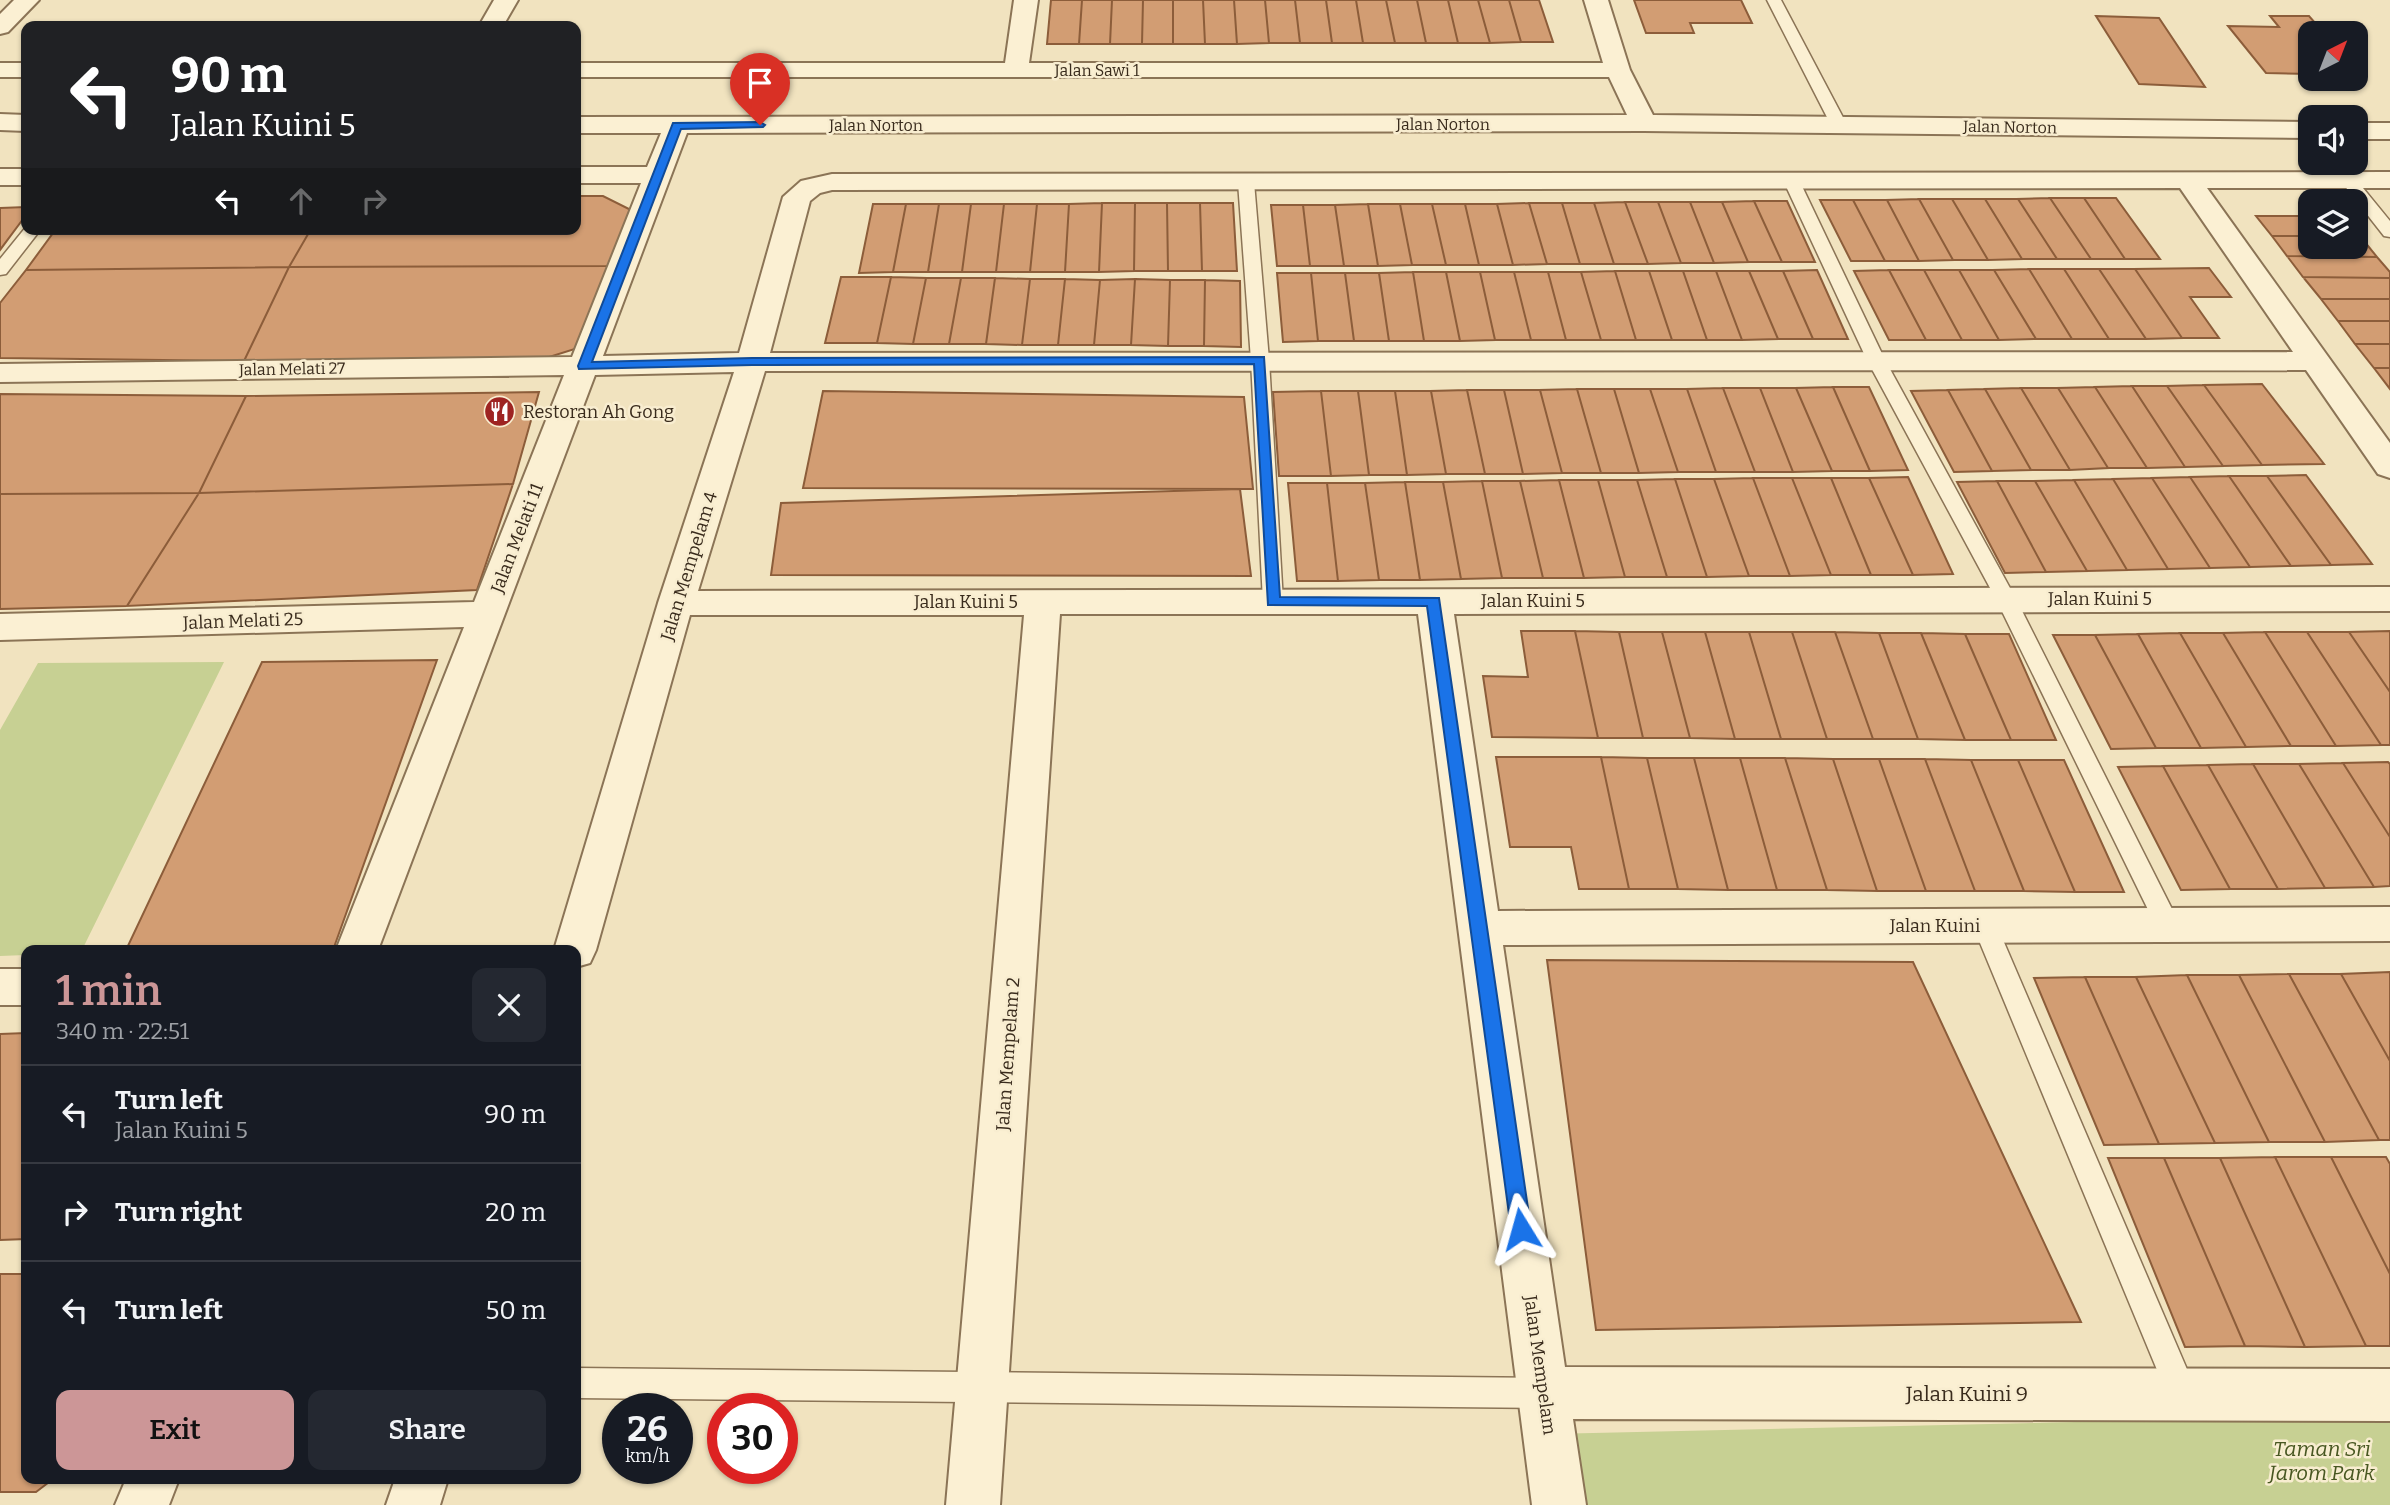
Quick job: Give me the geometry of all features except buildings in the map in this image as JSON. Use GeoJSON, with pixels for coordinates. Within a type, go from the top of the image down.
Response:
{"type":"FeatureCollection","features":[{"type":"Feature","properties":{"kind":"street"},"geometry":{"type":"LineString","coordinates":[[0,27],[27,0]]}},
{"type":"Feature","properties":{"kind":"street"},"geometry":{"type":"LineString","coordinates":[[494,21],[506,0]]}},
{"type":"Feature","properties":{"kind":"street"},"geometry":{"type":"LineString","coordinates":[[1016,70],[1026,0]]}},
{"type":"Feature","properties":{"kind":"street"},"geometry":{"type":"LineString","coordinates":[[1596,0],[1618,70],[1644,123]]}},
{"type":"Feature","properties":{"kind":"street","name":"Jalan Sawi 1"},"geometry":{"type":"LineString","coordinates":[[581,69],[1618,70]]}},
{"type":"Feature","properties":{"kind":"street"},"geometry":{"type":"LineString","coordinates":[[0,70],[21,70]]}},
{"type":"Feature","properties":{"kind":"street"},"geometry":{"type":"LineString","coordinates":[[0,122],[21,122]]}},
{"type":"Feature","properties":{"kind":"street","name":"Jalan Norton"},"geometry":{"type":"LineString","coordinates":[[581,125],[1644,123],[2298,130]]}},
{"type":"Feature","properties":{"kind":"street","name":"Jalan Melati 11"},"geometry":{"type":"LineString","coordinates":[[359,945],[677,125]]}},
{"type":"Feature","properties":{"kind":"street"},"geometry":{"type":"LineString","coordinates":[[2368,131],[2390,131]]}},
{"type":"Feature","properties":{"kind":"street"},"geometry":{"type":"LineString","coordinates":[[581,175],[658,175]]}},
{"type":"Feature","properties":{"kind":"street"},"geometry":{"type":"LineString","coordinates":[[0,177],[21,177]]}},
{"type":"Feature","properties":{"kind":"street"},"geometry":{"type":"LineString","coordinates":[[1245,183],[2390,180]]}},
{"type":"Feature","properties":{"kind":"street"},"geometry":{"type":"LineString","coordinates":[[2189,181],[2390,467]]}},
{"type":"Feature","properties":{"kind":"street","name":"Jalan Mempelam 4"},"geometry":{"type":"LineString","coordinates":[[576,945],[676,603],[752,362],[797,197],[811,187],[832,183],[1245,183]]}},
{"type":"Feature","properties":{"kind":"street","name":"Jalan Melati 27"},"geometry":{"type":"LineString","coordinates":[[0,373],[752,362],[2315,361]]}},
{"type":"Feature","properties":{"kind":"street","name":"Jalan Kuini 5"},"geometry":{"type":"LineString","coordinates":[[676,603],[2390,599]]}},
{"type":"Feature","properties":{"kind":"street","name":"Jalan Mempelam"},"geometry":{"type":"LineString","coordinates":[[1434,601],[1559,1505]]}},
{"type":"Feature","properties":{"kind":"street","name":"Jalan Mempelam 2"},"geometry":{"type":"LineString","coordinates":[[973,1505],[1043,602]]}},
{"type":"Feature","properties":{"kind":"street","name":"Jalan Melati 25"},"geometry":{"type":"LineString","coordinates":[[0,627],[487,614]]}},
{"type":"Feature","properties":{"kind":"street","name":"Jalan Kuini"},"geometry":{"type":"LineString","coordinates":[[1479,928],[2390,923]]}},
{"type":"Feature","properties":{"kind":"street"},"geometry":{"type":"LineString","coordinates":[[0,988],[21,986]]}},
{"type":"Feature","properties":{"kind":"street","name":"Jalan Kuini 9"},"geometry":{"type":"LineString","coordinates":[[1543,1393],[2390,1395]]}},
{"type":"Feature","properties":{"kind":"street"},"geometry":{"type":"LineString","coordinates":[[142,1505],[150,1484]]}},
{"type":"Feature","properties":{"kind":"street"},"geometry":{"type":"LineString","coordinates":[[413,1505],[419,1484]]}},
{"type":"Feature","properties":{"kind":"lane"},"geometry":{"type":"LineString","coordinates":[[1774,0],[1839,125]]}},
{"type":"Feature","properties":{"kind":"lane"},"geometry":{"type":"LineString","coordinates":[[2348,180],[2390,232]]}},
{"type":"Feature","properties":{"kind":"lane"},"geometry":{"type":"LineString","coordinates":[[1792,182],[1876,360],[2006,599],[2168,925]]}},
{"type":"Feature","properties":{"kind":"lane"},"geometry":{"type":"LineString","coordinates":[[1245,183],[1260,360],[1273,602]]}},
{"type":"Feature","properties":{"kind":"lane"},"geometry":{"type":"LineString","coordinates":[[0,270],[28,235]]}},
{"type":"Feature","properties":{"kind":"lane"},"geometry":{"type":"LineString","coordinates":[[1985,926],[2183,1395]]}},
{"type":"Feature","properties":{"kind":"lane"},"geometry":{"type":"LineString","coordinates":[[581,1383],[1543,1393]]}},
{"type":"Feature","properties":{"kind":"green space"},"geometry":{"type":"Polygon","coordinates":[[[224,662],[84,945],[21,945],[21,955],[0,956],[0,730],[38,663],[224,662]]]}},
{"type":"Feature","properties":{"kind":"green space","name":"Taman Sri Jarom Park"},"geometry":{"type":"Polygon","coordinates":[[[2390,1415],[2390,1505],[1559,1505],[1549,1434],[2390,1415]]]}},
{"type":"Feature","properties":{"kind":"place","name":"Restoran Ah Gong"},"geometry":{"type":"Point","coordinates":[500,412]}},
{"type":"Feature","properties":{"kind":"route"},"geometry":{"type":"LineString","coordinates":[[760,125],[677,125],[584,366],[752,362],[1260,360],[1273,602],[1434,601],[1521,1229]]}}]}
